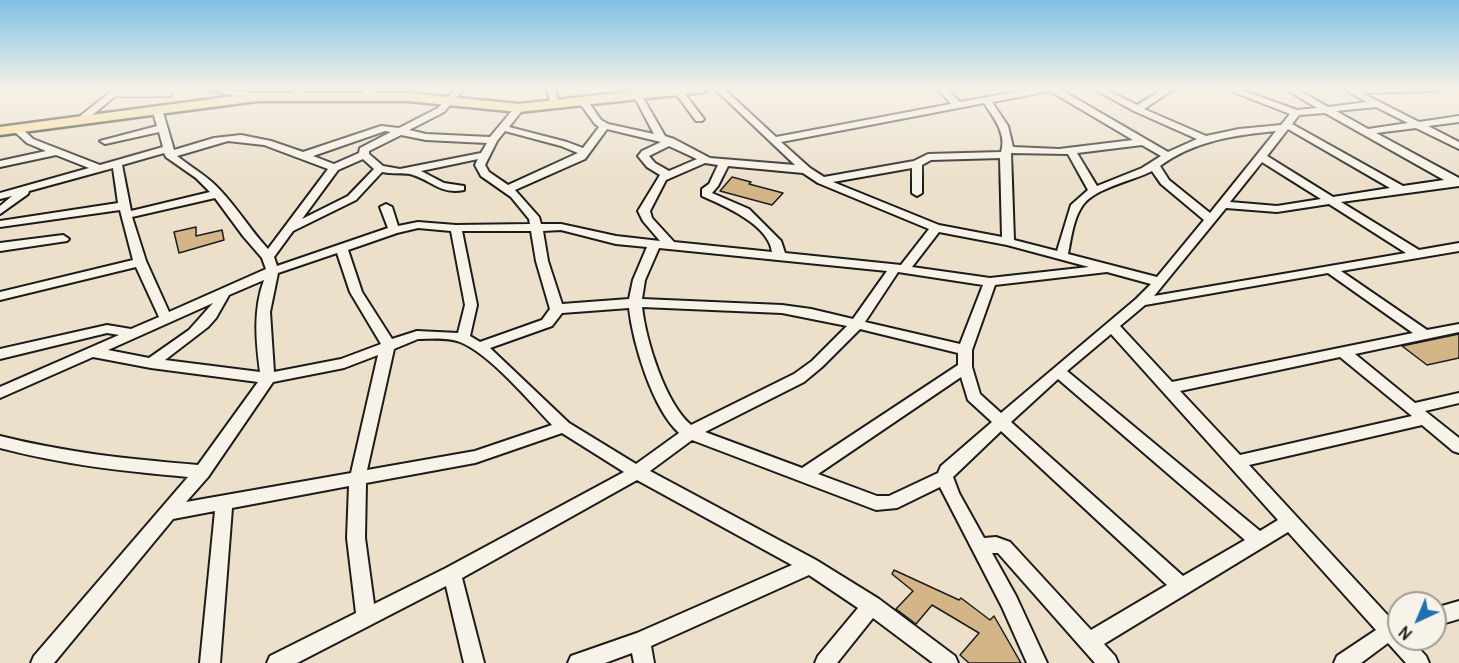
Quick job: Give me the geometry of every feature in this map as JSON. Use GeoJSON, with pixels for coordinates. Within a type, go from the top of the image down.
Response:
{"type":"FeatureCollection","features":[{"type":"Feature","properties":{"kind":"main road"},"geometry":{"type":"LineString","coordinates":[[0,131],[82,119]]}},
{"type":"Feature","properties":{"kind":"street"},"geometry":{"type":"LineString","coordinates":[[41,663],[202,472],[268,378],[262,306],[273,271],[268,257],[247,234],[218,194],[200,176],[186,168],[169,152],[160,119]]}},
{"type":"Feature","properties":{"kind":"street"},"geometry":{"type":"LineString","coordinates":[[364,155],[364,150],[424,119]]}},
{"type":"Feature","properties":{"kind":"street"},"geometry":{"type":"LineString","coordinates":[[479,346],[547,323],[555,315],[556,309],[542,261],[536,225],[530,212],[508,189],[482,170],[480,165],[493,140],[510,119]]}},
{"type":"Feature","properties":{"kind":"street"},"geometry":{"type":"LineString","coordinates":[[596,119],[605,126],[666,140],[704,160],[806,170]]}},
{"type":"Feature","properties":{"kind":"street"},"geometry":{"type":"LineString","coordinates":[[653,119],[666,140]]}},
{"type":"Feature","properties":{"kind":"street"},"geometry":{"type":"LineString","coordinates":[[752,119],[806,170],[822,181],[901,216],[936,228],[1008,242],[1160,282]]}},
{"type":"Feature","properties":{"kind":"street"},"geometry":{"type":"LineString","coordinates":[[775,140],[885,119]]}},
{"type":"Feature","properties":{"kind":"street"},"geometry":{"type":"LineString","coordinates":[[1000,119],[1005,126],[1008,242]]}},
{"type":"Feature","properties":{"kind":"street"},"geometry":{"type":"LineString","coordinates":[[1103,119],[1168,156]]}},
{"type":"Feature","properties":{"kind":"street"},"geometry":{"type":"LineString","coordinates":[[1160,119],[1205,139]]}},
{"type":"Feature","properties":{"kind":"street"},"geometry":{"type":"LineString","coordinates":[[1037,663],[1009,602],[951,494],[945,477],[946,471],[1058,371],[1141,302],[1160,282],[1209,218],[1291,119]]}},
{"type":"Feature","properties":{"kind":"street"},"geometry":{"type":"LineString","coordinates":[[1342,119],[1457,182]]}},
{"type":"Feature","properties":{"kind":"street"},"geometry":{"type":"LineString","coordinates":[[1407,119],[1459,146]]}},
{"type":"Feature","properties":{"kind":"street"},"geometry":{"type":"LineString","coordinates":[[1365,132],[1459,119]]}},
{"type":"Feature","properties":{"kind":"street"},"geometry":{"type":"LineString","coordinates":[[508,189],[572,162],[586,153],[605,126]]}},
{"type":"Feature","properties":{"kind":"street"},"geometry":{"type":"LineString","coordinates":[[1061,257],[1075,209],[1080,201],[1095,192],[1155,167],[1168,156],[1205,139],[1242,131],[1285,126],[1401,190]]}},
{"type":"Feature","properties":{"kind":"street"},"geometry":{"type":"LineString","coordinates":[[105,141],[162,128]]}},
{"type":"Feature","properties":{"kind":"street"},"geometry":{"type":"LineString","coordinates":[[503,128],[564,144],[586,153]]}},
{"type":"Feature","properties":{"kind":"street"},"geometry":{"type":"LineString","coordinates":[[17,129],[30,141],[99,168]]}},
{"type":"Feature","properties":{"kind":"street"},"geometry":{"type":"LineString","coordinates":[[303,156],[378,129],[401,131],[426,137],[493,140]]}},
{"type":"Feature","properties":{"kind":"street"},"geometry":{"type":"LineString","coordinates":[[0,196],[117,163],[221,139],[250,140],[334,168]]}},
{"type":"Feature","properties":{"kind":"street"},"geometry":{"type":"LineString","coordinates":[[666,140],[643,156],[651,165],[668,175]]}},
{"type":"Feature","properties":{"kind":"street"},"geometry":{"type":"LineString","coordinates":[[822,181],[917,164],[928,157],[935,156],[1071,151],[1141,142]]}},
{"type":"Feature","properties":{"kind":"street"},"geometry":{"type":"LineString","coordinates":[[0,164],[59,151]]}},
{"type":"Feature","properties":{"kind":"street"},"geometry":{"type":"LineString","coordinates":[[1071,151],[1095,192]]}},
{"type":"Feature","properties":{"kind":"street"},"geometry":{"type":"LineString","coordinates":[[268,257],[334,168],[364,155]]}},
{"type":"Feature","properties":{"kind":"street"},"geometry":{"type":"LineString","coordinates":[[364,155],[380,169],[400,172],[485,155]]}},
{"type":"Feature","properties":{"kind":"street"},"geometry":{"type":"LineString","coordinates":[[1260,156],[1416,255]]}},
{"type":"Feature","properties":{"kind":"street"},"geometry":{"type":"LineString","coordinates":[[662,243],[644,214],[659,182],[668,175],[704,160]]}},
{"type":"Feature","properties":{"kind":"street"},"geometry":{"type":"LineString","coordinates":[[117,163],[124,210],[138,263],[166,318]]}},
{"type":"Feature","properties":{"kind":"street"},"geometry":{"type":"LineString","coordinates":[[724,163],[706,194],[745,211],[777,243],[779,256]]}},
{"type":"Feature","properties":{"kind":"street"},"geometry":{"type":"LineString","coordinates":[[917,164],[917,193]]}},
{"type":"Feature","properties":{"kind":"street"},"geometry":{"type":"LineString","coordinates":[[1155,167],[1165,182],[1209,218]]}},
{"type":"Feature","properties":{"kind":"street"},"geometry":{"type":"LineString","coordinates":[[288,229],[333,209],[351,198],[380,169]]}},
{"type":"Feature","properties":{"kind":"street"},"geometry":{"type":"LineString","coordinates":[[411,170],[442,186],[460,188]]}},
{"type":"Feature","properties":{"kind":"street"},"geometry":{"type":"LineString","coordinates":[[1221,204],[1254,209],[1276,209],[1457,182]]}},
{"type":"Feature","properties":{"kind":"street"},"geometry":{"type":"LineString","coordinates":[[0,211],[31,188]]}},
{"type":"Feature","properties":{"kind":"street"},"geometry":{"type":"LineString","coordinates":[[0,238],[4,223],[124,210],[218,194]]}},
{"type":"Feature","properties":{"kind":"street"},"geometry":{"type":"LineString","coordinates":[[386,207],[394,230]]}},
{"type":"Feature","properties":{"kind":"street"},"geometry":{"type":"LineString","coordinates":[[0,393],[273,271],[394,230],[431,224],[456,228],[536,225],[571,228],[605,238],[900,269],[990,282],[1104,269]]}},
{"type":"Feature","properties":{"kind":"street"},"geometry":{"type":"LineString","coordinates":[[456,228],[471,305],[463,339]]}},
{"type":"Feature","properties":{"kind":"street"},"geometry":{"type":"LineString","coordinates":[[277,663],[452,574],[637,472],[690,433],[772,394],[799,378],[817,364],[856,325],[936,228]]}},
{"type":"Feature","properties":{"kind":"street"},"geometry":{"type":"LineString","coordinates":[[0,246],[63,239]]}},
{"type":"Feature","properties":{"kind":"street"},"geometry":{"type":"LineString","coordinates":[[662,243],[642,268],[635,303],[647,354],[671,412],[679,424],[690,433],[806,474],[876,503],[891,503],[945,477]]}},
{"type":"Feature","properties":{"kind":"street"},"geometry":{"type":"LineString","coordinates":[[1141,302],[1459,247]]}},
{"type":"Feature","properties":{"kind":"street"},"geometry":{"type":"LineString","coordinates":[[341,248],[356,292],[388,344],[358,477],[355,513],[366,618]]}},
{"type":"Feature","properties":{"kind":"street"},"geometry":{"type":"LineString","coordinates":[[0,296],[138,263]]}},
{"type":"Feature","properties":{"kind":"street"},"geometry":{"type":"LineString","coordinates":[[1330,269],[1425,335]]}},
{"type":"Feature","properties":{"kind":"street"},"geometry":{"type":"LineString","coordinates":[[990,282],[965,350],[965,367],[973,396],[1182,587]]}},
{"type":"Feature","properties":{"kind":"street"},"geometry":{"type":"LineString","coordinates":[[152,363],[204,325],[218,308],[224,293]]}},
{"type":"Feature","properties":{"kind":"street"},"geometry":{"type":"LineString","coordinates":[[556,309],[635,303],[783,309],[965,350]]}},
{"type":"Feature","properties":{"kind":"street"},"geometry":{"type":"LineString","coordinates":[[1112,326],[1290,522],[1387,623]]}},
{"type":"Feature","properties":{"kind":"street"},"geometry":{"type":"LineString","coordinates":[[1169,388],[1459,328]]}},
{"type":"Feature","properties":{"kind":"street"},"geometry":{"type":"LineString","coordinates":[[0,354],[107,329],[132,334]]}},
{"type":"Feature","properties":{"kind":"street"},"geometry":{"type":"LineString","coordinates":[[93,352],[152,363],[268,378],[344,363],[388,344],[417,335],[431,334],[463,339],[479,346],[511,373],[564,427],[637,472],[810,566],[872,605],[948,663]]}},
{"type":"Feature","properties":{"kind":"street"},"geometry":{"type":"LineString","coordinates":[[0,346],[16,351]]}},
{"type":"Feature","properties":{"kind":"street"},"geometry":{"type":"LineString","coordinates":[[1343,352],[1459,447]]}},
{"type":"Feature","properties":{"kind":"street"},"geometry":{"type":"LineString","coordinates":[[806,474],[965,367]]}},
{"type":"Feature","properties":{"kind":"street"},"geometry":{"type":"LineString","coordinates":[[1058,371],[1259,541]]}},
{"type":"Feature","properties":{"kind":"street"},"geometry":{"type":"LineString","coordinates":[[1411,409],[1459,398]]}},
{"type":"Feature","properties":{"kind":"street"},"geometry":{"type":"LineString","coordinates":[[1236,462],[1425,419]]}},
{"type":"Feature","properties":{"kind":"street"},"geometry":{"type":"LineString","coordinates":[[167,513],[475,457],[564,427]]}},
{"type":"Feature","properties":{"kind":"street"},"geometry":{"type":"LineString","coordinates":[[0,442],[43,453],[100,463],[202,472]]}},
{"type":"Feature","properties":{"kind":"street"},"geometry":{"type":"LineString","coordinates":[[210,663],[224,502]]}},
{"type":"Feature","properties":{"kind":"street"},"geometry":{"type":"LineString","coordinates":[[1089,642],[1290,522]]}},
{"type":"Feature","properties":{"kind":"street"},"geometry":{"type":"LineString","coordinates":[[978,546],[1004,547],[1108,663]]}},
{"type":"Feature","properties":{"kind":"street"},"geometry":{"type":"LineString","coordinates":[[578,663],[640,641],[810,566]]}},
{"type":"Feature","properties":{"kind":"street"},"geometry":{"type":"LineString","coordinates":[[452,574],[474,663]]}},
{"type":"Feature","properties":{"kind":"street"},"geometry":{"type":"LineString","coordinates":[[825,663],[872,605]]}},
{"type":"Feature","properties":{"kind":"street"},"geometry":{"type":"LineString","coordinates":[[1344,663],[1387,635]]}},
{"type":"Feature","properties":{"kind":"street"},"geometry":{"type":"LineString","coordinates":[[640,641],[644,663]]}},
{"type":"Feature","properties":{"kind":"street"},"geometry":{"type":"LineString","coordinates":[[1410,651],[1419,663]]}},
{"type":"Feature","properties":{"kind":"building"},"geometry":{"type":"Polygon","coordinates":[[[732,177],[783,193],[772,205],[720,191],[732,177]]]}},
{"type":"Feature","properties":{"kind":"building"},"geometry":{"type":"Polygon","coordinates":[[[196,227],[196,236],[222,230],[224,240],[179,253],[174,232],[196,227]]]}},
{"type":"Feature","properties":{"kind":"building"},"geometry":{"type":"Polygon","coordinates":[[[1459,334],[1459,358],[1427,365],[1402,346],[1459,334]]]}},
{"type":"Feature","properties":{"kind":"building"},"geometry":{"type":"Polygon","coordinates":[[[894,570],[959,600],[961,598],[990,620],[994,616],[1021,663],[969,663],[960,655],[979,633],[932,605],[916,624],[896,609],[913,591],[892,574],[894,570]]]}}]}
